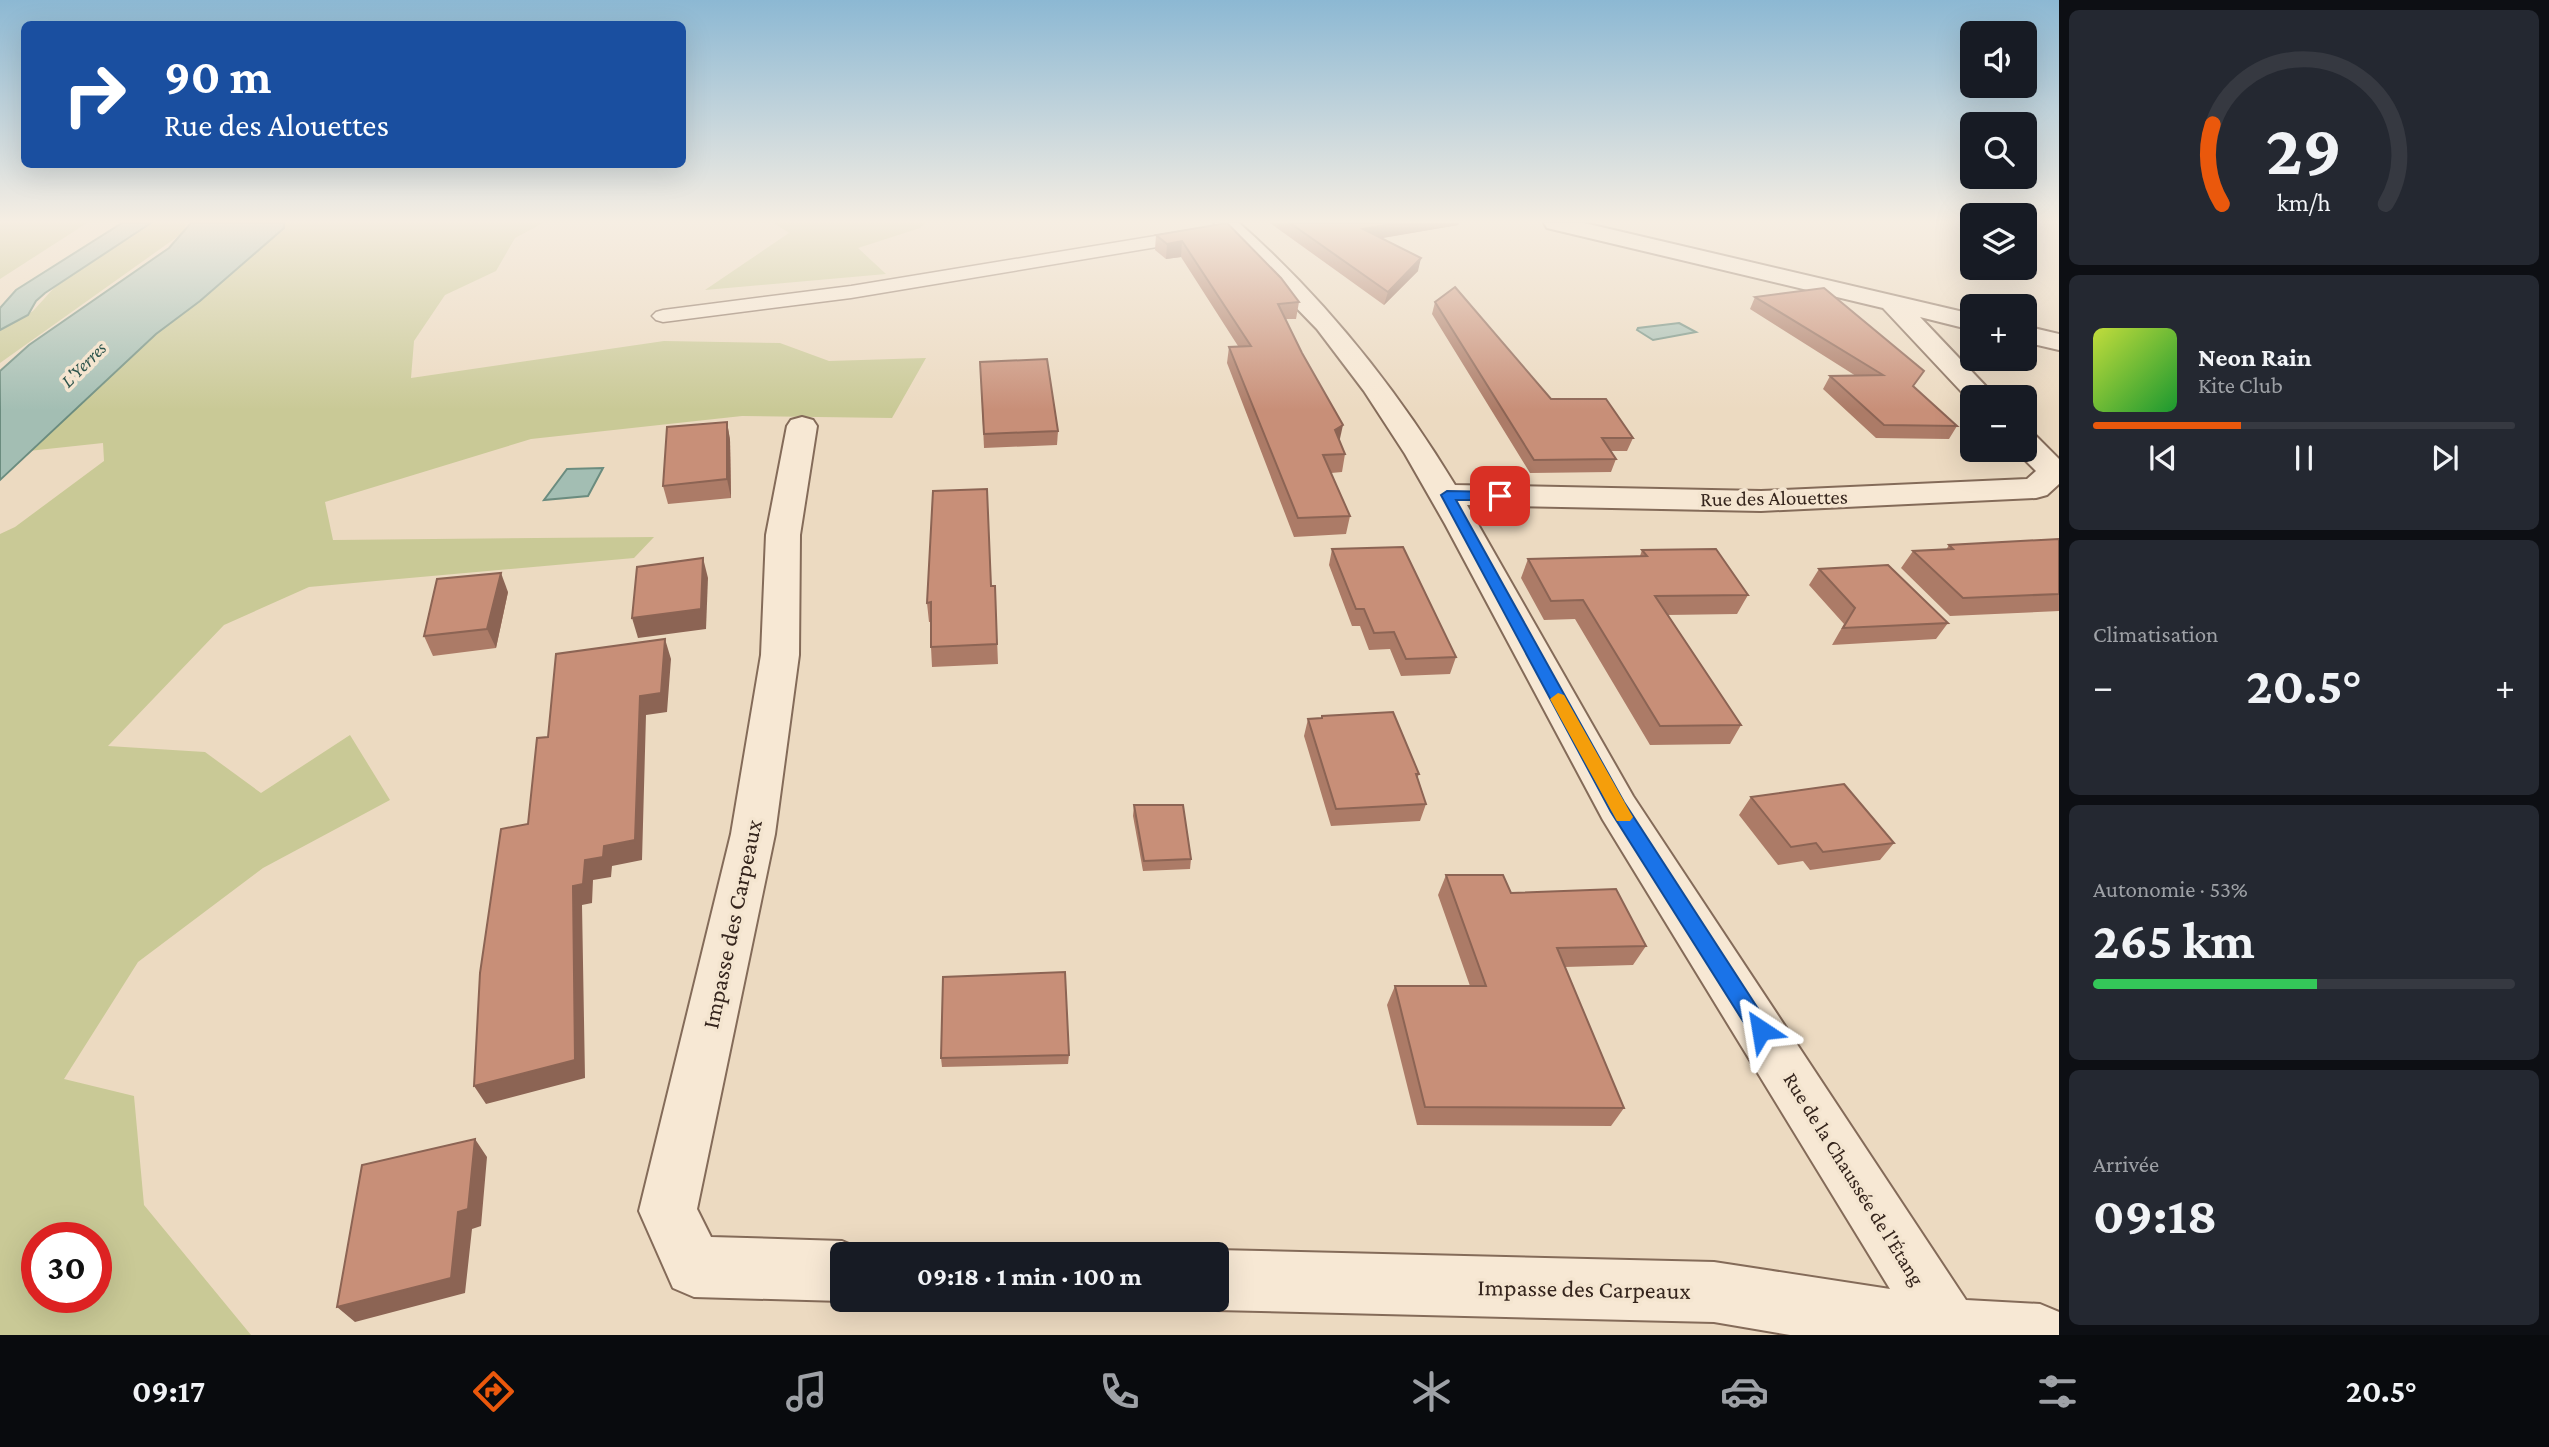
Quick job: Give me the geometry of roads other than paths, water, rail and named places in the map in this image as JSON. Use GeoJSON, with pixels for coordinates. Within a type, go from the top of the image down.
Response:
{"type":"FeatureCollection","features":[{"type":"Feature","properties":{"kind":"street","name":"Rue de la Chaussée de l'Étang"},"geometry":{"type":"LineString","coordinates":[[1291,285],[1346,345],[1397,414],[1447,495],[1617,807],[1875,1209],[1950,1333]]}},
{"type":"Feature","properties":{"kind":"street"},"geometry":{"type":"LineString","coordinates":[[1820,285],[1960,318]]}},
{"type":"Feature","properties":{"kind":"street"},"geometry":{"type":"LineString","coordinates":[[1891,302],[1971,385]]}},
{"type":"Feature","properties":{"kind":"street"},"geometry":{"type":"LineString","coordinates":[[2037,337],[2059,342]]}},
{"type":"Feature","properties":{"kind":"street","name":"Impasse des Carpeaux"},"geometry":{"type":"LineString","coordinates":[[802,426],[783,535],[780,655],[753,834],[668,1212],[694,1267],[830,1271]]}},
{"type":"Feature","properties":{"kind":"street","name":"Rue des Alouettes"},"geometry":{"type":"LineString","coordinates":[[1447,495],[1761,501],[2036,488],[2054,472],[2037,454]]}},
{"type":"Feature","properties":{"kind":"street","name":"Impasse des Carpeaux"},"geometry":{"type":"LineString","coordinates":[[1229,1280],[1714,1292],[1950,1333],[2040,1335]]}},
{"type":"Feature","properties":{"kind":"lane"},"geometry":{"type":"LineString","coordinates":[[663,317],[889,285]]}},
{"type":"Feature","properties":{"kind":"water"},"geometry":{"type":"Polygon","coordinates":[[[23,285],[57,285],[36,301],[28,315],[0,330],[0,308],[23,285]]]}},
{"type":"Feature","properties":{"kind":"water","name":"L'Yerres"},"geometry":{"type":"Polygon","coordinates":[[[115,285],[218,285],[156,334],[0,480],[0,371],[29,345],[115,285]]]}},
{"type":"Feature","properties":{"kind":"water"},"geometry":{"type":"Polygon","coordinates":[[[1679,323],[1696,332],[1653,340],[1637,330],[1638,328],[1679,323]]]}},
{"type":"Feature","properties":{"kind":"water"},"geometry":{"type":"Polygon","coordinates":[[[603,468],[588,496],[544,500],[567,469],[603,468]]]}}]}
